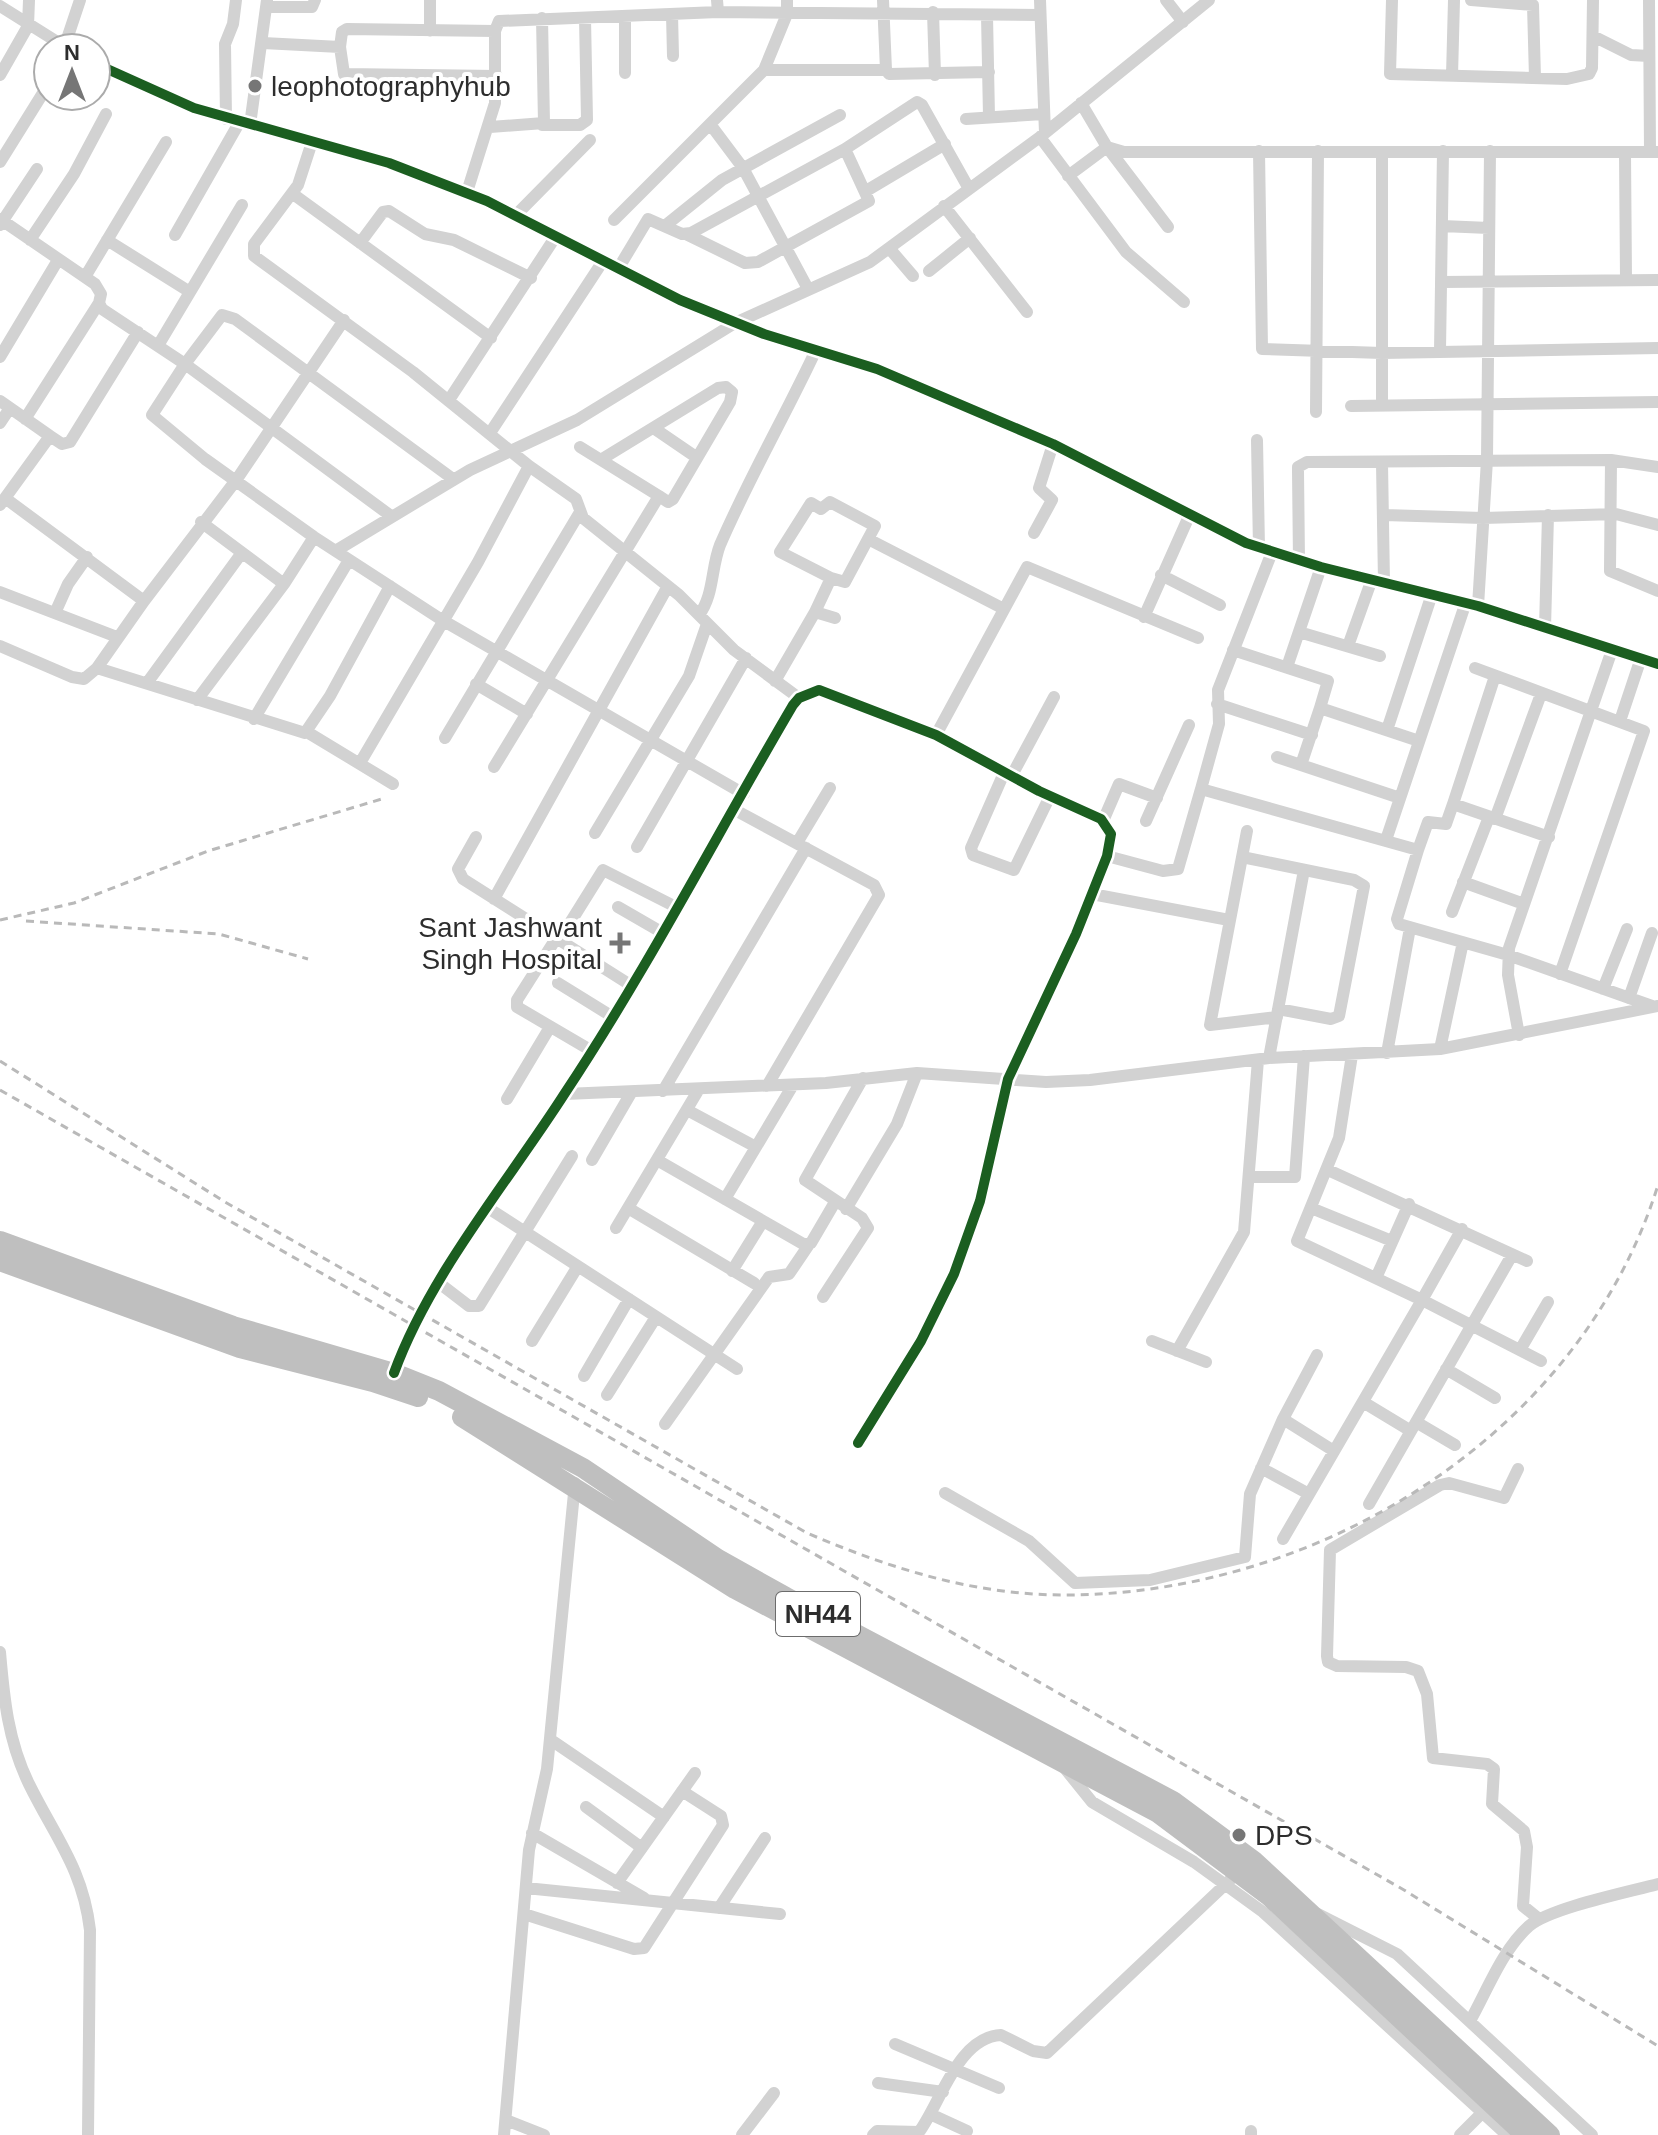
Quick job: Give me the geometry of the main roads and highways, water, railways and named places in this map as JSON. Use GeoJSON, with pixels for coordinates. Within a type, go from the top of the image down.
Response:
{"type":"FeatureCollection","features":[{"type":"Feature","properties":{"kind":"highway","name":"NH44"},"geometry":{"type":"LineString","coordinates":[[0,1241],[233,1326],[394,1373],[439,1391],[759,1582],[1173,1801],[1235,1845],[1308,1909],[1550,2135]]}},
{"type":"Feature","properties":{"kind":"highway","name":"NH44"},"geometry":{"type":"LineString","coordinates":[[0,1261],[240,1348],[406,1392],[466,1418],[579,1477],[735,1589],[1158,1813],[1232,1878],[1269,1896],[1525,2135]]}},
{"type":"Feature","properties":{"kind":"railway"},"geometry":{"type":"LineString","coordinates":[[0,920],[74,903],[208,851],[385,798]]}},
{"type":"Feature","properties":{"kind":"railway"},"geometry":{"type":"LineString","coordinates":[[26,921],[219,934],[308,959]]}},
{"type":"Feature","properties":{"kind":"railway"},"geometry":{"type":"LineString","coordinates":[[0,1061],[225,1202],[807,1533],[932,1577],[964,1585],[1030,1594],[1064,1595],[1160,1588],[1253,1566],[1343,1531],[1427,1484],[1503,1425],[1568,1355],[1621,1274],[1658,1185]]}},
{"type":"Feature","properties":{"kind":"railway"},"geometry":{"type":"LineString","coordinates":[[0,1090],[1404,1890],[1658,2046]]}},
{"type":"Feature","properties":{"kind":"place","name":"leophotographyhub"},"geometry":{"type":"Point","coordinates":[255,86]}},
{"type":"Feature","properties":{"kind":"place","name":"Sant Jashwant Singh Hospital"},"geometry":{"type":"Point","coordinates":[620,943]}},
{"type":"Feature","properties":{"kind":"place","name":"DPS"},"geometry":{"type":"Point","coordinates":[1239,1835]}}]}
